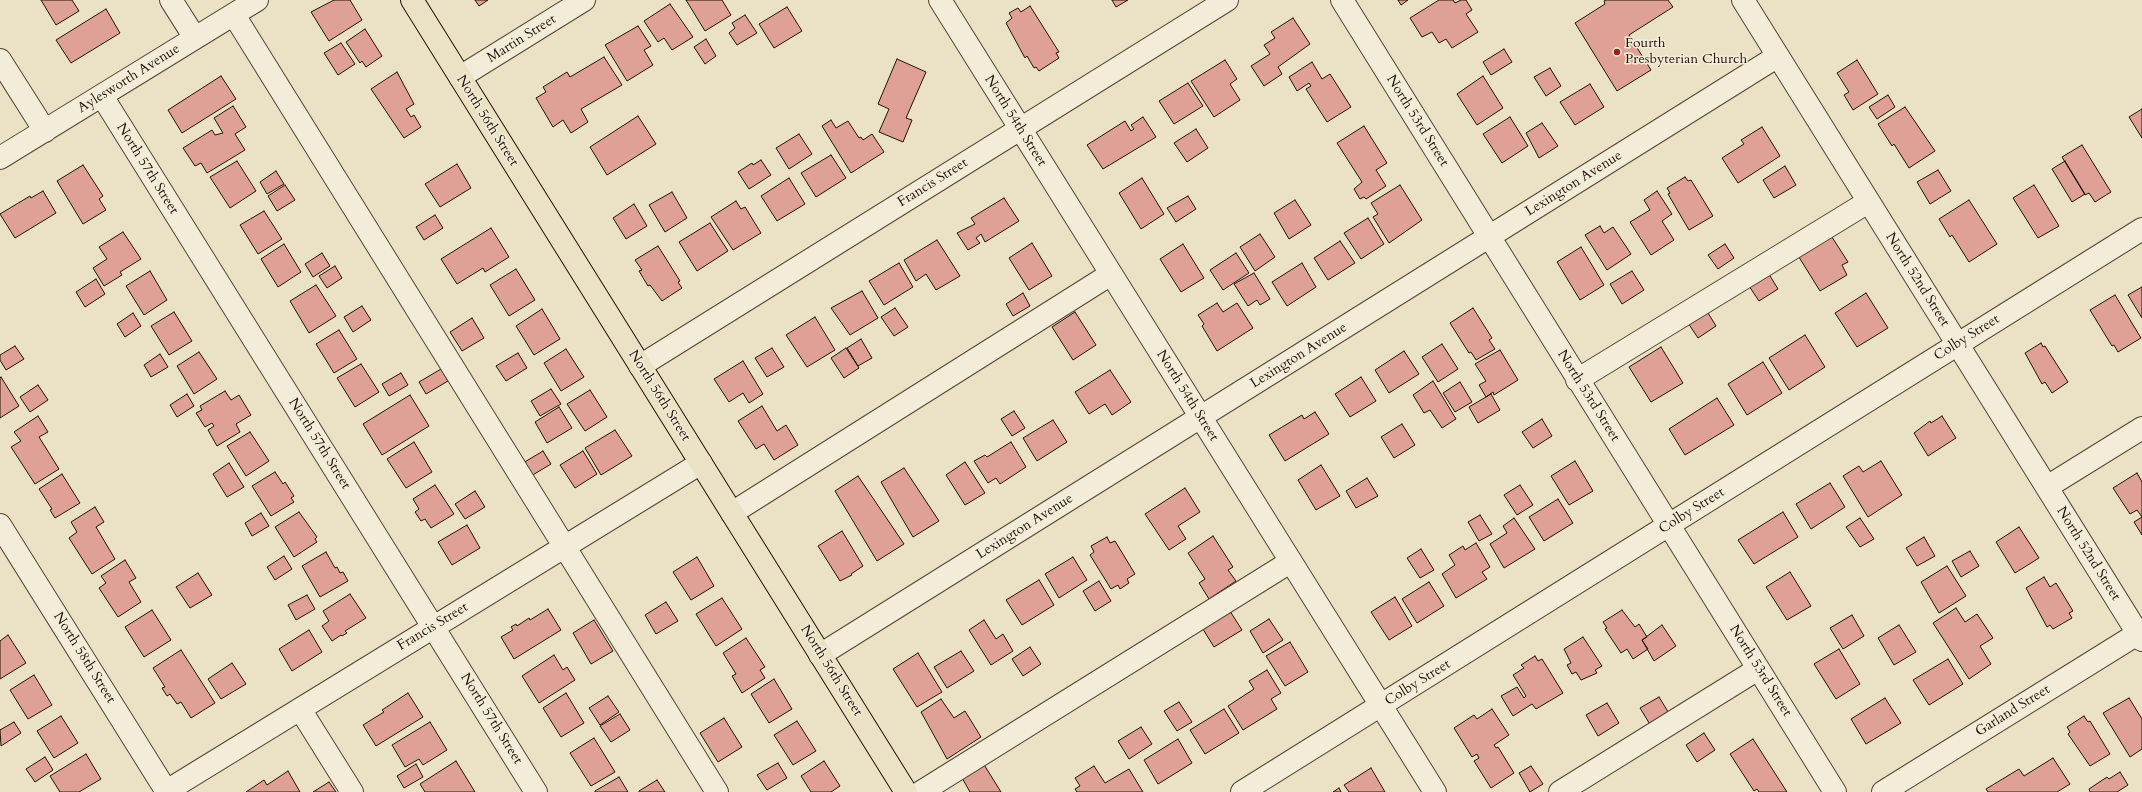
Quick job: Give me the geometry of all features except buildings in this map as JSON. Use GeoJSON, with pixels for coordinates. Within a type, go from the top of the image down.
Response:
{"type":"FeatureCollection","features":[{"type":"Feature","properties":{"kind":"main road","name":"North 56th Street"},"geometry":{"type":"LineString","coordinates":[[412,0],[906,792]]}},
{"type":"Feature","properties":{"kind":"street"},"geometry":{"type":"LineString","coordinates":[[171,0],[195,38]]}},
{"type":"Feature","properties":{"kind":"street","name":"Aylesworth Avenue"},"geometry":{"type":"LineString","coordinates":[[0,158],[257,0]]}},
{"type":"Feature","properties":{"kind":"street","name":"Martin Street"},"geometry":{"type":"LineString","coordinates":[[460,77],[584,0]]}},
{"type":"Feature","properties":{"kind":"street","name":"North 54th Street"},"geometry":{"type":"LineString","coordinates":[[940,0],[1435,792]]}},
{"type":"Feature","properties":{"kind":"street","name":"Francis Street"},"geometry":{"type":"LineString","coordinates":[[640,366],[1227,0]]}},
{"type":"Feature","properties":{"kind":"street","name":"North 53rd Street"},"geometry":{"type":"LineString","coordinates":[[1342,0],[1577,380],[1670,525],[1835,792]]}},
{"type":"Feature","properties":{"kind":"street","name":"North 52nd Street"},"geometry":{"type":"LineString","coordinates":[[1743,0],[1957,344],[2141,635]]}},
{"type":"Feature","properties":{"kind":"street"},"geometry":{"type":"LineString","coordinates":[[234,14],[566,546],[717,792]]}},
{"type":"Feature","properties":{"kind":"street","name":"Lexington Avenue"},"geometry":{"type":"LineString","coordinates":[[820,655],[1778,56]]}},
{"type":"Feature","properties":{"kind":"street"},"geometry":{"type":"LineString","coordinates":[[0,60],[45,131]]}},
{"type":"Feature","properties":{"kind":"street","name":"North 57th Street"},"geometry":{"type":"LineString","coordinates":[[102,96],[536,792]]}},
{"type":"Feature","properties":{"kind":"street"},"geometry":{"type":"LineString","coordinates":[[1577,380],[1868,202]]}},
{"type":"Feature","properties":{"kind":"street","name":"Colby Street"},"geometry":{"type":"LineString","coordinates":[[1242,792],[2142,229]]}},
{"type":"Feature","properties":{"kind":"street"},"geometry":{"type":"LineString","coordinates":[[732,513],[1111,274]]}},
{"type":"Feature","properties":{"kind":"street"},"geometry":{"type":"LineString","coordinates":[[2047,487],[2142,428]]}},
{"type":"Feature","properties":{"kind":"street","name":"Francis Street"},"geometry":{"type":"LineString","coordinates":[[166,792],[701,463]]}},
{"type":"Feature","properties":{"kind":"street","name":"North 58th Street"},"geometry":{"type":"LineString","coordinates":[[0,524],[166,792]]}},
{"type":"Feature","properties":{"kind":"street"},"geometry":{"type":"LineString","coordinates":[[921,792],[1290,562]]}},
{"type":"Feature","properties":{"kind":"street","name":"Garland Street"},"geometry":{"type":"LineString","coordinates":[[1884,792],[2141,635]]}},
{"type":"Feature","properties":{"kind":"street"},"geometry":{"type":"LineString","coordinates":[[1560,792],[1758,669]]}},
{"type":"Feature","properties":{"kind":"street"},"geometry":{"type":"LineString","coordinates":[[300,709],[352,792]]}},
{"type":"Feature","properties":{"kind":"place","name":"Fourth Presbyterian Church"},"geometry":{"type":"Point","coordinates":[1617,52]}}]}
